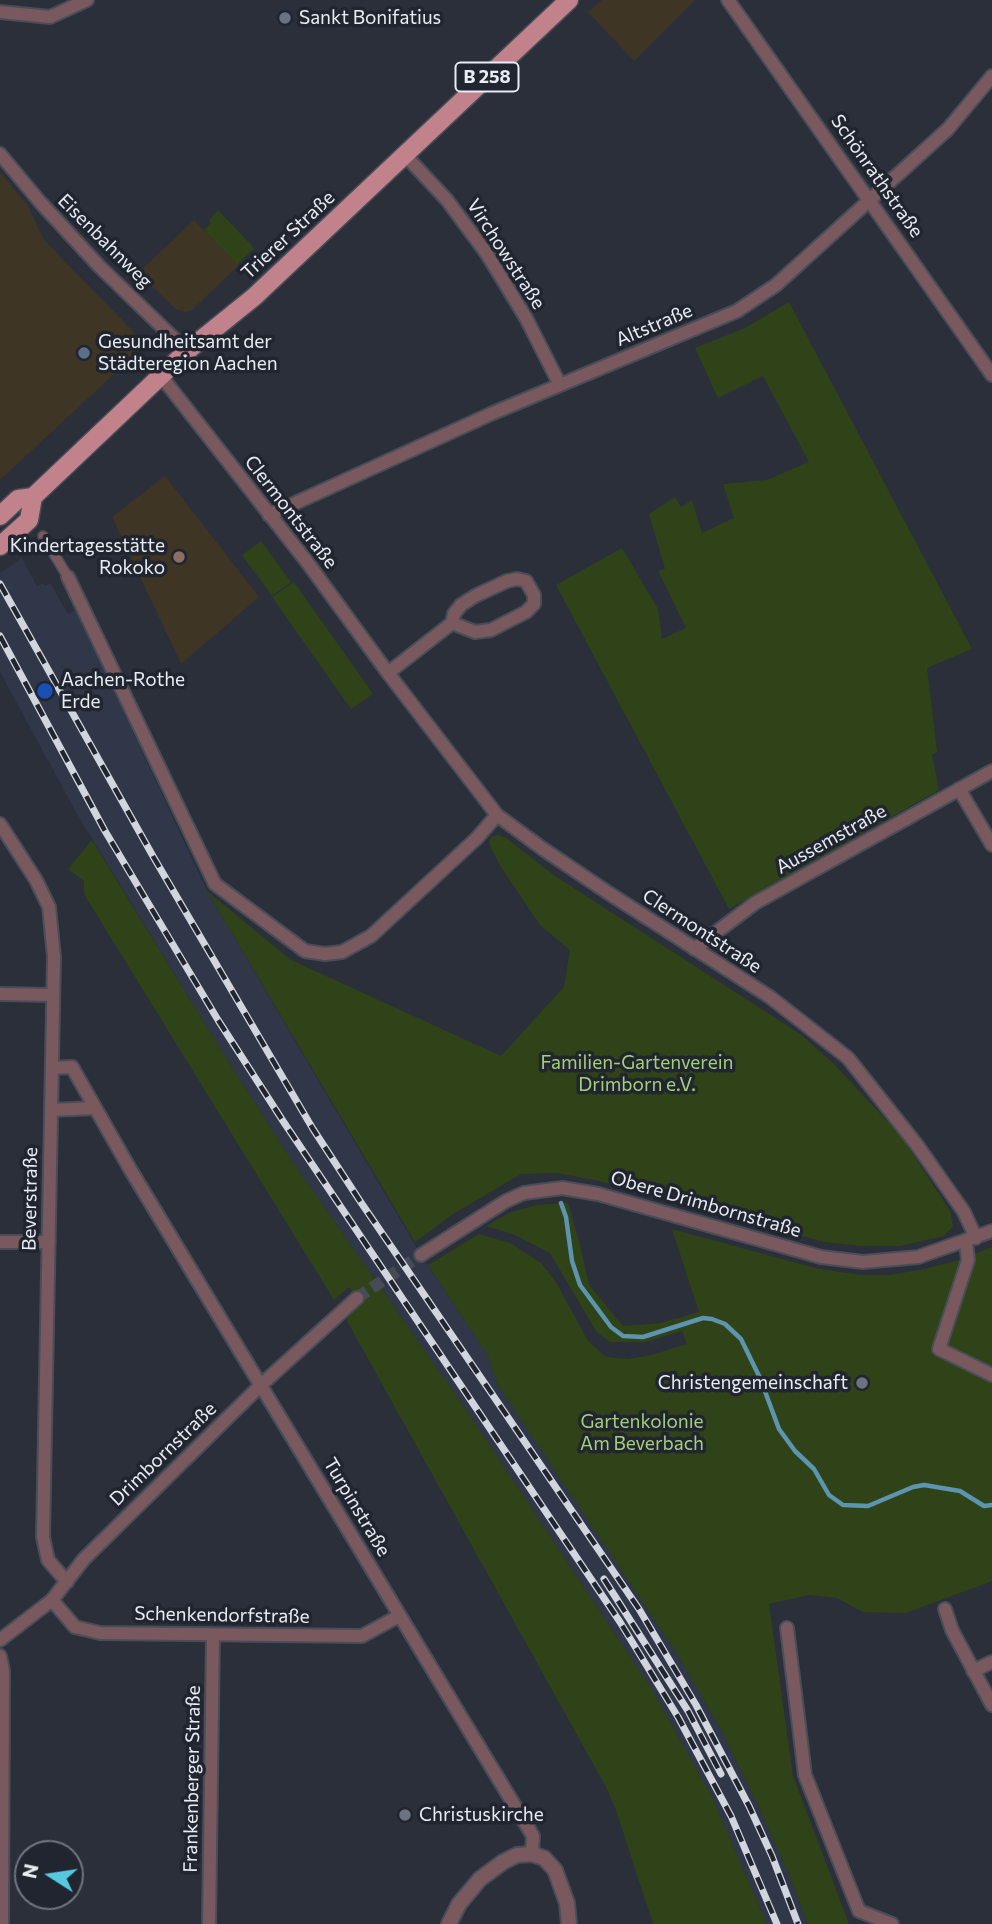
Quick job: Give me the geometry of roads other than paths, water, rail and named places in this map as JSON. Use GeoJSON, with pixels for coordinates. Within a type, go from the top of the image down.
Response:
{"type":"FeatureCollection","features":[{"type":"Feature","properties":{"kind":"main road","name":"Trierer Straße"},"geometry":{"type":"LineString","coordinates":[[33,497],[187,351],[254,296],[569,0]]}},
{"type":"Feature","properties":{"kind":"main road","name":"B 258"},"geometry":{"type":"LineString","coordinates":[[0,516],[18,499],[33,497],[29,520],[0,546]]}},
{"type":"Feature","properties":{"kind":"street"},"geometry":{"type":"LineString","coordinates":[[0,12],[50,17],[87,0]]}},
{"type":"Feature","properties":{"kind":"street","name":"Schönrathstraße"},"geometry":{"type":"LineString","coordinates":[[729,0],[992,375]]}},
{"type":"Feature","properties":{"kind":"street","name":"Altstraße"},"geometry":{"type":"LineString","coordinates":[[269,515],[560,385],[737,311],[776,285],[948,129],[992,76]]}},
{"type":"Feature","properties":{"kind":"street","name":"Eisenbahnweg"},"geometry":{"type":"LineString","coordinates":[[0,154],[99,266],[187,351]]}},
{"type":"Feature","properties":{"kind":"street","name":"Virchowstraße"},"geometry":{"type":"LineString","coordinates":[[405,155],[447,200],[487,254],[526,318],[560,385]]}},
{"type":"Feature","properties":{"kind":"street","name":"Clermontstraße"},"geometry":{"type":"LineString","coordinates":[[161,376],[307,562],[388,673],[497,814],[564,864],[770,998],[848,1058],[917,1145],[964,1212],[971,1240]]}},
{"type":"Feature","properties":{"kind":"street"},"geometry":{"type":"LineString","coordinates":[[43,536],[68,577],[215,884],[305,951],[325,954],[342,952],[371,936],[477,838],[497,814]]}},
{"type":"Feature","properties":{"kind":"street"},"geometry":{"type":"LineString","coordinates":[[388,673],[452,623],[454,614],[461,605],[507,581],[517,579],[526,581],[534,595],[534,604],[526,612],[491,630],[475,632],[452,623]]}},
{"type":"Feature","properties":{"kind":"street","name":"Aussemstraße"},"geometry":{"type":"LineString","coordinates":[[694,948],[755,903],[992,771]]}},
{"type":"Feature","properties":{"kind":"street"},"geometry":{"type":"LineString","coordinates":[[959,789],[992,845]]}},
{"type":"Feature","properties":{"kind":"street","name":"Beverstraße"},"geometry":{"type":"LineString","coordinates":[[0,824],[36,880],[49,907],[54,957],[43,1537],[48,1560],[67,1582]]}},
{"type":"Feature","properties":{"kind":"street"},"geometry":{"type":"LineString","coordinates":[[0,995],[53,995]]}},
{"type":"Feature","properties":{"kind":"street","name":"Turpinstraße"},"geometry":{"type":"LineString","coordinates":[[52,1068],[72,1067],[533,1836],[533,1854]]}},
{"type":"Feature","properties":{"kind":"street"},"geometry":{"type":"LineString","coordinates":[[52,1110],[95,1108]]}},
{"type":"Feature","properties":{"kind":"street","name":"Obere Drimbornstraße"},"geometry":{"type":"LineString","coordinates":[[421,1255],[506,1200],[562,1188],[598,1194],[821,1257],[863,1262],[918,1257],[992,1231]]}},
{"type":"Feature","properties":{"kind":"street"},"geometry":{"type":"LineString","coordinates":[[971,1240],[968,1260],[939,1349],[992,1375]]}},
{"type":"Feature","properties":{"kind":"street"},"geometry":{"type":"LineString","coordinates":[[0,1242],[49,1242]]}},
{"type":"Feature","properties":{"kind":"street","name":"Drimbornstraße"},"geometry":{"type":"LineString","coordinates":[[0,1640],[52,1600],[84,1559],[261,1385],[357,1298]]}},
{"type":"Feature","properties":{"kind":"street","name":"Schenkendorfstraße"},"geometry":{"type":"LineString","coordinates":[[52,1600],[75,1627],[100,1633],[362,1636],[399,1616]]}},
{"type":"Feature","properties":{"kind":"street"},"geometry":{"type":"LineString","coordinates":[[944,1609],[952,1630],[992,1705]]}},
{"type":"Feature","properties":{"kind":"street"},"geometry":{"type":"LineString","coordinates":[[787,1628],[805,1775],[859,1912],[892,1924]]}},
{"type":"Feature","properties":{"kind":"street","name":"Frankenberger Straße"},"geometry":{"type":"LineString","coordinates":[[209,1924],[213,1635]]}},
{"type":"Feature","properties":{"kind":"street"},"geometry":{"type":"LineString","coordinates":[[0,1656],[3,1671],[2,1924]]}},
{"type":"Feature","properties":{"kind":"street"},"geometry":{"type":"LineString","coordinates":[[973,1671],[992,1662]]}},
{"type":"Feature","properties":{"kind":"street"},"geometry":{"type":"LineString","coordinates":[[449,1924],[459,1904],[480,1880],[503,1862],[517,1856],[533,1854],[544,1858],[555,1870],[567,1903],[569,1924]]}},
{"type":"Feature","properties":{"kind":"waterway"},"geometry":{"type":"LineString","coordinates":[[561,1203],[566,1217],[572,1261],[580,1285],[611,1327],[623,1336],[643,1337],[703,1318],[725,1324],[741,1339],[760,1378],[779,1429],[795,1451],[814,1469],[829,1495],[843,1505],[868,1506],[924,1485],[960,1491],[984,1506],[992,1505]]}},
{"type":"Feature","properties":{"kind":"tunnel"},"geometry":{"type":"LineString","coordinates":[[357,1298],[421,1255]]}},
{"type":"Feature","properties":{"kind":"railway"},"geometry":{"type":"LineString","coordinates":[[0,584],[154,858],[313,1129],[639,1609],[696,1705],[749,1806],[798,1924]]}},
{"type":"Feature","properties":{"kind":"railway"},"geometry":{"type":"LineString","coordinates":[[0,636],[105,831],[218,1020],[620,1622],[678,1717],[731,1816],[777,1924]]}},
{"type":"Feature","properties":{"kind":"railway"},"geometry":{"type":"LineString","coordinates":[[604,1579],[688,1711],[721,1774]]}},
{"type":"Feature","properties":{"kind":"place","name":"Sankt Bonifatius"},"geometry":{"type":"Point","coordinates":[285,18]}},
{"type":"Feature","properties":{"kind":"place","name":"Gesundheitsamt der Städteregion Aachen"},"geometry":{"type":"Point","coordinates":[84,353]}},
{"type":"Feature","properties":{"kind":"place","name":"Kindertagesstätte Rokoko"},"geometry":{"type":"Point","coordinates":[179,557]}},
{"type":"Feature","properties":{"kind":"place","name":"Aachen-Rothe Erde"},"geometry":{"type":"Point","coordinates":[45,691]}},
{"type":"Feature","properties":{"kind":"place","name":"Christengemeinschaft"},"geometry":{"type":"Point","coordinates":[862,1383]}},
{"type":"Feature","properties":{"kind":"place","name":"Christuskirche"},"geometry":{"type":"Point","coordinates":[405,1815]}},
{"type":"Feature","properties":{"kind":"park label","name":"Familien-Gartenverein Drimborn e.V."},"geometry":{"type":"Point","coordinates":[637,1074]}},
{"type":"Feature","properties":{"kind":"park label","name":"Gartenkolonie Am Beverbach"},"geometry":{"type":"Point","coordinates":[642,1433]}}]}
